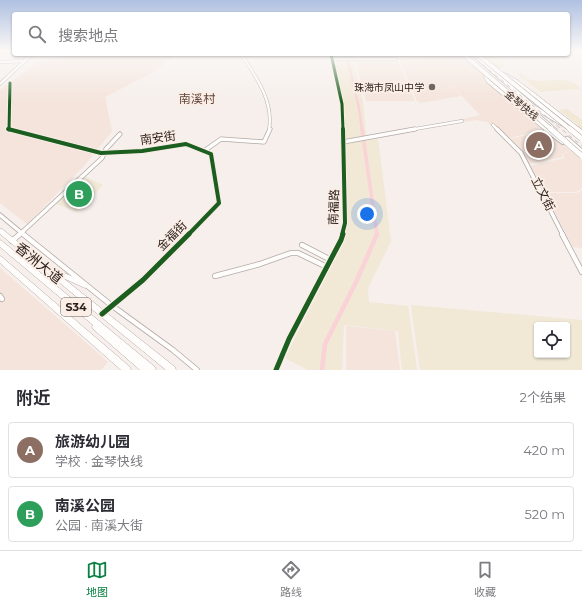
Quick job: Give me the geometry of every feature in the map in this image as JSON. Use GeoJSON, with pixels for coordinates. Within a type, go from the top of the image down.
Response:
{"type":"FeatureCollection","features":[{"type":"Feature","properties":{"kind":"highway","name":"金琴快线"},"geometry":{"type":"LineString","coordinates":[[479,67],[582,156]]}},
{"type":"Feature","properties":{"kind":"highway","name":"金琴快线"},"geometry":{"type":"LineString","coordinates":[[494,67],[582,138]]}},
{"type":"Feature","properties":{"kind":"highway","name":"香洲大道"},"geometry":{"type":"LineString","coordinates":[[0,231],[172,370]]}},
{"type":"Feature","properties":{"kind":"highway","name":"S34"},"geometry":{"type":"LineString","coordinates":[[0,244],[152,370]]}},
{"type":"Feature","properties":{"kind":"highway","name":"香洲大道"},"geometry":{"type":"LineString","coordinates":[[0,247],[146,370]]}},
{"type":"Feature","properties":{"kind":"highway","name":"S34"},"geometry":{"type":"LineString","coordinates":[[0,259],[127,370]]}},
{"type":"Feature","properties":{"kind":"highway"},"geometry":{"type":"LineString","coordinates":[[43,266],[85,284]]}},
{"type":"Feature","properties":{"kind":"main road"},"geometry":{"type":"LineString","coordinates":[[488,67],[534,106],[582,138]]}},
{"type":"Feature","properties":{"kind":"main road"},"geometry":{"type":"LineString","coordinates":[[491,67],[517,82],[582,133]]}},
{"type":"Feature","properties":{"kind":"main road"},"geometry":{"type":"LineString","coordinates":[[483,68],[488,81],[549,132],[574,149]]}},
{"type":"Feature","properties":{"kind":"main road"},"geometry":{"type":"LineString","coordinates":[[483,68],[582,152]]}},
{"type":"Feature","properties":{"kind":"street"},"geometry":{"type":"LineString","coordinates":[[0,84],[18,67]]}},
{"type":"Feature","properties":{"kind":"street"},"geometry":{"type":"LineString","coordinates":[[204,151],[221,139],[264,142],[270,127],[271,114],[265,91],[250,67]]}},
{"type":"Feature","properties":{"kind":"street","name":"南福路"},"geometry":{"type":"LineString","coordinates":[[276,370],[289,339],[342,240],[345,223],[342,104],[334,67]]}},
{"type":"Feature","properties":{"kind":"street","name":"南安街"},"geometry":{"type":"LineString","coordinates":[[10,83],[8,130],[101,153],[142,151],[186,144],[211,154]]}},
{"type":"Feature","properties":{"kind":"street"},"geometry":{"type":"LineString","coordinates":[[343,142],[462,121]]}},
{"type":"Feature","properties":{"kind":"street","name":"立文街"},"geometry":{"type":"LineString","coordinates":[[493,125],[521,153],[582,272]]}},
{"type":"Feature","properties":{"kind":"street"},"geometry":{"type":"LineString","coordinates":[[12,241],[102,158],[120,134]]}},
{"type":"Feature","properties":{"kind":"street","name":"金福街"},"geometry":{"type":"LineString","coordinates":[[102,314],[143,280],[219,203],[211,154]]}},
{"type":"Feature","properties":{"kind":"street"},"geometry":{"type":"LineString","coordinates":[[0,215],[111,305],[161,343],[173,350],[197,370]]}},
{"type":"Feature","properties":{"kind":"street"},"geometry":{"type":"LineString","coordinates":[[302,246],[331,260]]}},
{"type":"Feature","properties":{"kind":"street"},"geometry":{"type":"LineString","coordinates":[[215,276],[260,264],[291,253],[298,253],[327,267]]}},
{"type":"Feature","properties":{"kind":"shaded area"},"geometry":{"type":"Polygon","coordinates":[[[31,67],[159,67],[152,73],[105,97],[112,131],[85,165],[27,224],[0,203],[0,90],[31,67]]]}},
{"type":"Feature","properties":{"kind":"shaded area"},"geometry":{"type":"Polygon","coordinates":[[[336,67],[354,67],[363,103],[366,136],[346,139],[344,106],[336,67]]]}},
{"type":"Feature","properties":{"kind":"shaded area"},"geometry":{"type":"Polygon","coordinates":[[[357,67],[401,67],[415,101],[366,101],[357,67]]]}},
{"type":"Feature","properties":{"kind":"shaded area"},"geometry":{"type":"Polygon","coordinates":[[[403,67],[474,67],[483,75],[486,81],[543,130],[505,139],[487,122],[476,120],[465,122],[462,119],[480,115],[446,79],[461,96],[420,103],[417,101],[403,67]]]}},
{"type":"Feature","properties":{"kind":"shaded area"},"geometry":{"type":"Polygon","coordinates":[[[521,73],[528,79],[536,81],[565,80],[577,85],[582,92],[578,89],[541,92],[517,74],[521,73]]]}},
{"type":"Feature","properties":{"kind":"shaded area"},"geometry":{"type":"Polygon","coordinates":[[[567,109],[582,120],[582,129],[559,110],[567,109]]]}},
{"type":"Feature","properties":{"kind":"shaded area"},"geometry":{"type":"Polygon","coordinates":[[[545,131],[571,151],[561,154],[563,157],[529,164],[523,152],[509,139],[545,131]]]}},
{"type":"Feature","properties":{"kind":"shaded area"},"geometry":{"type":"Polygon","coordinates":[[[378,139],[391,241],[368,288],[369,302],[408,306],[417,370],[402,370],[398,331],[344,325],[342,370],[308,370],[285,358],[344,241],[348,224],[345,143],[378,139]]]}},
{"type":"Feature","properties":{"kind":"shaded area"},"geometry":{"type":"Polygon","coordinates":[[[572,151],[582,160],[582,188],[576,192],[544,192],[530,166],[565,158],[562,154],[572,151]]]}},
{"type":"Feature","properties":{"kind":"shaded area"},"geometry":{"type":"Polygon","coordinates":[[[83,176],[103,185],[77,212],[54,203],[83,176]]]}},
{"type":"Feature","properties":{"kind":"shaded area"},"geometry":{"type":"Polygon","coordinates":[[[582,190],[582,248],[573,247],[545,193],[577,193],[582,190]]]}},
{"type":"Feature","properties":{"kind":"shaded area"},"geometry":{"type":"Polygon","coordinates":[[[0,268],[108,362],[101,370],[0,370],[0,268]]]}},
{"type":"Feature","properties":{"kind":"shaded area"},"geometry":{"type":"Polygon","coordinates":[[[411,305],[582,320],[582,370],[420,370],[411,305]]]}},
{"type":"Feature","properties":{"kind":"shaded area"},"geometry":{"type":"Polygon","coordinates":[[[346,326],[395,331],[400,370],[346,370],[346,326]]]}},
{"type":"Feature","properties":{"kind":"waterway"},"geometry":{"type":"LineString","coordinates":[[349,67],[359,108],[362,130]]}},
{"type":"Feature","properties":{"kind":"waterway"},"geometry":{"type":"LineString","coordinates":[[362,129],[377,234]]}},
{"type":"Feature","properties":{"kind":"waterway"},"geometry":{"type":"LineString","coordinates":[[322,370],[325,344],[357,280],[377,234]]}},
{"type":"Feature","properties":{"kind":"railway"},"geometry":{"type":"LineString","coordinates":[[486,67],[582,146]]}},
{"type":"Feature","properties":{"kind":"cycle path"},"geometry":{"type":"LineString","coordinates":[[276,370],[289,339],[341,240],[345,223],[342,104],[334,67]]}},
{"type":"Feature","properties":{"kind":"cycle path"},"geometry":{"type":"LineString","coordinates":[[10,83],[8,130],[101,153],[142,151],[186,144],[211,154],[219,203],[143,280],[102,314]]}},
{"type":"Feature","properties":{"kind":"place","name":"珠海市凤山中学"},"geometry":{"type":"Point","coordinates":[432,87]}},
{"type":"Feature","properties":{"kind":"place","name":"旅游幼儿园"},"geometry":{"type":"Point","coordinates":[539,145]}},
{"type":"Feature","properties":{"kind":"place","name":"南溪公园"},"geometry":{"type":"Point","coordinates":[79,194]}},
{"type":"Feature","properties":{"kind":"district","name":"南溪村"},"geometry":{"type":"Point","coordinates":[197,99]}}]}
